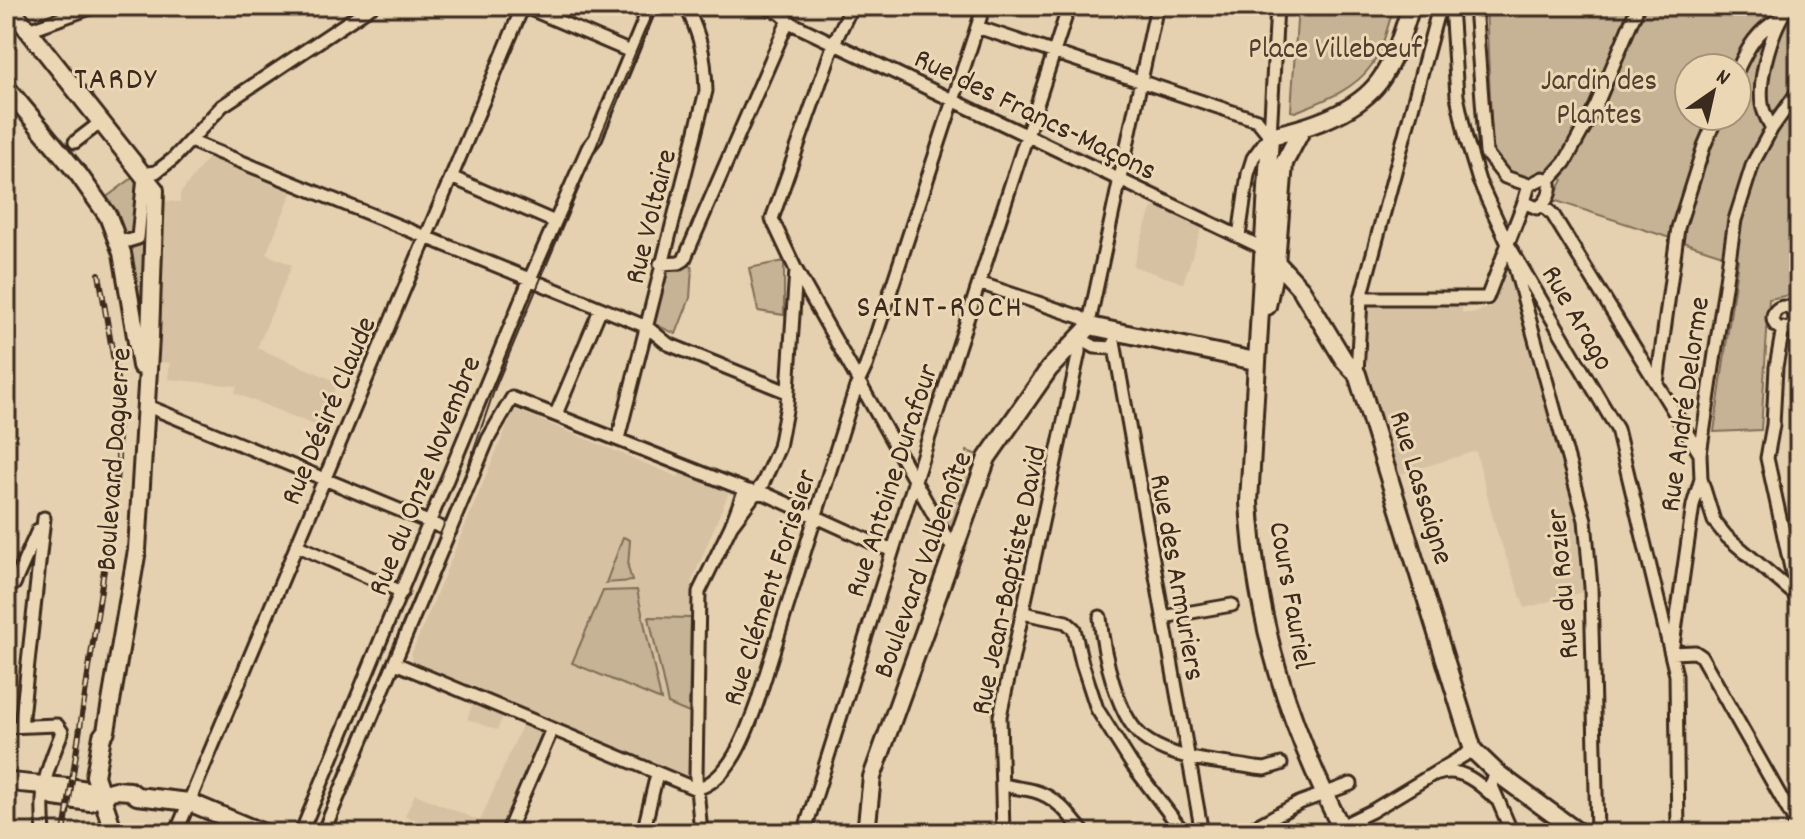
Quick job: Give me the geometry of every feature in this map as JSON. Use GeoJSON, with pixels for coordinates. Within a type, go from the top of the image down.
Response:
{"type":"FeatureCollection","features":[{"type":"Feature","properties":{"kind":"main road"},"geometry":{"type":"LineString","coordinates":[[9,6],[155,190]]}},
{"type":"Feature","properties":{"kind":"main road"},"geometry":{"type":"LineString","coordinates":[[1270,136],[1302,129],[1358,102],[1375,87],[1384,75],[1411,6]]}},
{"type":"Feature","properties":{"kind":"main road"},"geometry":{"type":"LineString","coordinates":[[6,87],[108,216],[122,253],[145,402]]}},
{"type":"Feature","properties":{"kind":"main road","name":"Cours Fauriel"},"geometry":{"type":"LineString","coordinates":[[1255,361],[1276,263],[1284,163],[1302,129]]}},
{"type":"Feature","properties":{"kind":"main road","name":"Cours Fauriel"},"geometry":{"type":"LineString","coordinates":[[1270,136],[1249,502],[1254,573],[1280,684],[1337,831]]}},
{"type":"Feature","properties":{"kind":"main road","name":"Boulevard Daguerre"},"geometry":{"type":"LineString","coordinates":[[114,833],[95,776],[102,736],[106,731],[137,550],[155,190]]}},
{"type":"Feature","properties":{"kind":"main road"},"geometry":{"type":"LineString","coordinates":[[1263,248],[1276,263]]}},
{"type":"Feature","properties":{"kind":"main road","name":"Rue Lassaigne"},"geometry":{"type":"LineString","coordinates":[[1276,263],[1301,289],[1344,360],[1357,374],[1473,750]]}},
{"type":"Feature","properties":{"kind":"main road"},"geometry":{"type":"LineString","coordinates":[[1086,329],[1115,329],[1255,361]]}},
{"type":"Feature","properties":{"kind":"main road","name":"Boulevard Valbenoîte"},"geometry":{"type":"LineString","coordinates":[[866,833],[872,777],[987,458],[1049,369],[1086,329]]}},
{"type":"Feature","properties":{"kind":"main road"},"geometry":{"type":"LineString","coordinates":[[139,355],[150,337]]}},
{"type":"Feature","properties":{"kind":"main road"},"geometry":{"type":"LineString","coordinates":[[1473,750],[1497,773],[1579,833]]}},
{"type":"Feature","properties":{"kind":"main road"},"geometry":{"type":"LineString","coordinates":[[6,781],[43,787],[54,797],[90,802],[101,794],[115,790],[130,791],[137,796],[189,802],[263,833]]}},
{"type":"Feature","properties":{"kind":"street"},"geometry":{"type":"LineString","coordinates":[[117,239],[128,241],[138,238],[143,175],[156,172],[173,159],[222,106],[372,6]]}},
{"type":"Feature","properties":{"kind":"street"},"geometry":{"type":"LineString","coordinates":[[523,6],[631,52]]}},
{"type":"Feature","properties":{"kind":"street","name":"Rue Désiré Claude"},"geometry":{"type":"LineString","coordinates":[[176,833],[523,6]]}},
{"type":"Feature","properties":{"kind":"street","name":"Rue du Onze Novembre"},"geometry":{"type":"LineString","coordinates":[[301,833],[529,281],[588,148],[595,139],[650,6]]}},
{"type":"Feature","properties":{"kind":"street","name":"Rue Voltaire"},"geometry":{"type":"LineString","coordinates":[[618,439],[706,91],[700,37],[686,6]]}},
{"type":"Feature","properties":{"kind":"street","name":"Rue des Francs-Maçons"},"geometry":{"type":"LineString","coordinates":[[765,6],[953,101],[1263,248]]}},
{"type":"Feature","properties":{"kind":"street"},"geometry":{"type":"LineString","coordinates":[[852,6],[834,43],[772,214],[774,227],[949,542],[957,544]]}},
{"type":"Feature","properties":{"kind":"street","name":"Rue Clément Forissier"},"geometry":{"type":"LineString","coordinates":[[696,789],[717,780],[748,728],[984,6]]}},
{"type":"Feature","properties":{"kind":"street","name":"Rue Antoine Durafour"},"geometry":{"type":"LineString","coordinates":[[804,833],[893,547],[1069,6]]}},
{"type":"Feature","properties":{"kind":"street","name":"Rue Jean-Baptiste David"},"geometry":{"type":"LineString","coordinates":[[1003,833],[1000,716],[1157,6]]}},
{"type":"Feature","properties":{"kind":"street"},"geometry":{"type":"LineString","coordinates":[[1239,236],[1248,174],[1253,158],[1270,136],[1277,6]]}},
{"type":"Feature","properties":{"kind":"street"},"geometry":{"type":"LineString","coordinates":[[1357,374],[1361,298],[1437,15],[1448,6]]}},
{"type":"Feature","properties":{"kind":"street","name":"Rue Arago"},"geometry":{"type":"LineString","coordinates":[[1448,6],[1454,70],[1466,138],[1479,181],[1508,244],[1617,429],[1672,653]]}},
{"type":"Feature","properties":{"kind":"street"},"geometry":{"type":"LineString","coordinates":[[1475,6],[1486,153],[1505,177],[1529,185]]}},
{"type":"Feature","properties":{"kind":"street"},"geometry":{"type":"LineString","coordinates":[[1361,298],[1487,298],[1529,185],[1536,180],[1549,180],[1560,168],[1596,106],[1638,6]]}},
{"type":"Feature","properties":{"kind":"street"},"geometry":{"type":"LineString","coordinates":[[1772,128],[1762,105],[1762,81],[1765,62],[1781,17],[1789,6]]}},
{"type":"Feature","properties":{"kind":"street"},"geometry":{"type":"LineString","coordinates":[[28,30],[90,7]]}},
{"type":"Feature","properties":{"kind":"street"},"geometry":{"type":"LineString","coordinates":[[660,264],[684,260],[786,14]]}},
{"type":"Feature","properties":{"kind":"street"},"geometry":{"type":"LineString","coordinates":[[1745,52],[1758,34],[1781,17]]}},
{"type":"Feature","properties":{"kind":"street"},"geometry":{"type":"LineString","coordinates":[[977,27],[1257,120],[1270,136]]}},
{"type":"Feature","properties":{"kind":"street","name":"Rue André Delorme"},"geometry":{"type":"LineString","coordinates":[[1672,653],[1693,505],[1701,479],[1700,454],[1735,220],[1753,163],[1772,128],[1799,90]]}},
{"type":"Feature","properties":{"kind":"street"},"geometry":{"type":"LineString","coordinates":[[75,142],[101,122]]}},
{"type":"Feature","properties":{"kind":"street"},"geometry":{"type":"LineString","coordinates":[[1657,384],[1678,228],[1710,132]]}},
{"type":"Feature","properties":{"kind":"street"},"geometry":{"type":"LineString","coordinates":[[190,141],[647,327],[668,344],[787,392]]}},
{"type":"Feature","properties":{"kind":"street"},"geometry":{"type":"LineString","coordinates":[[155,190],[173,159]]}},
{"type":"Feature","properties":{"kind":"street"},"geometry":{"type":"LineString","coordinates":[[451,177],[555,222]]}},
{"type":"Feature","properties":{"kind":"street"},"geometry":{"type":"LineString","coordinates":[[1524,202],[1537,208],[1543,205],[1551,187],[1549,180]]}},
{"type":"Feature","properties":{"kind":"street"},"geometry":{"type":"LineString","coordinates":[[1543,205],[1553,215],[1700,454]]}},
{"type":"Feature","properties":{"kind":"street","name":"Rue du Rozier"},"geometry":{"type":"LineString","coordinates":[[1508,244],[1585,520],[1591,587],[1597,833]]}},
{"type":"Feature","properties":{"kind":"street"},"geometry":{"type":"LineString","coordinates":[[701,833],[696,789],[699,592],[731,526],[779,447],[787,392],[796,270]]}},
{"type":"Feature","properties":{"kind":"street"},"geometry":{"type":"LineString","coordinates":[[979,283],[1080,317],[1095,347],[1113,348]]}},
{"type":"Feature","properties":{"kind":"street"},"geometry":{"type":"LineString","coordinates":[[600,310],[556,414],[752,492],[766,494],[885,548],[893,547]]}},
{"type":"Feature","properties":{"kind":"street"},"geometry":{"type":"LineString","coordinates":[[1783,328],[1767,458],[1796,598]]}},
{"type":"Feature","properties":{"kind":"street","name":"Rue des Armuriers"},"geometry":{"type":"LineString","coordinates":[[1115,329],[1113,348],[1202,833]]}},
{"type":"Feature","properties":{"kind":"street","name":"Rue du Onze Novembre"},"geometry":{"type":"LineString","coordinates":[[323,833],[488,439],[508,400],[516,398],[556,414]]}},
{"type":"Feature","properties":{"kind":"street"},"geometry":{"type":"LineString","coordinates":[[145,402],[450,531]]}},
{"type":"Feature","properties":{"kind":"street"},"geometry":{"type":"LineString","coordinates":[[1701,479],[1714,521],[1726,536],[1796,598]]}},
{"type":"Feature","properties":{"kind":"street"},"geometry":{"type":"LineString","coordinates":[[6,588],[14,584],[44,518],[21,726]]}},
{"type":"Feature","properties":{"kind":"street"},"geometry":{"type":"LineString","coordinates":[[296,545],[402,592]]}},
{"type":"Feature","properties":{"kind":"street"},"geometry":{"type":"LineString","coordinates":[[1163,617],[1232,605]]}},
{"type":"Feature","properties":{"kind":"street"},"geometry":{"type":"LineString","coordinates":[[1023,610],[1028,614],[1066,622],[1074,629],[1097,709],[1131,763],[1184,833]]}},
{"type":"Feature","properties":{"kind":"street"},"geometry":{"type":"LineString","coordinates":[[1100,617],[1106,662],[1127,716],[1146,740],[1187,756],[1265,769],[1281,764]]}},
{"type":"Feature","properties":{"kind":"street"},"geometry":{"type":"LineString","coordinates":[[1678,833],[1676,675],[1672,653],[1695,652],[1701,656],[1799,829]]}},
{"type":"Feature","properties":{"kind":"street"},"geometry":{"type":"LineString","coordinates":[[395,663],[696,789]]}},
{"type":"Feature","properties":{"kind":"street"},"geometry":{"type":"LineString","coordinates":[[6,727],[57,725],[62,732],[44,777],[41,801],[44,833]]}},
{"type":"Feature","properties":{"kind":"street"},"geometry":{"type":"LineString","coordinates":[[507,833],[552,729]]}},
{"type":"Feature","properties":{"kind":"street","name":"Cours Fauriel"},"geometry":{"type":"LineString","coordinates":[[1337,831],[1473,750]]}},
{"type":"Feature","properties":{"kind":"street"},"geometry":{"type":"LineString","coordinates":[[1426,779],[1447,771],[1465,775],[1498,803]]}},
{"type":"Feature","properties":{"kind":"street"},"geometry":{"type":"LineString","coordinates":[[1497,773],[1491,784],[1512,833]]}},
{"type":"Feature","properties":{"kind":"street"},"geometry":{"type":"LineString","coordinates":[[643,833],[657,774]]}},
{"type":"Feature","properties":{"kind":"street"},"geometry":{"type":"LineString","coordinates":[[1002,784],[1051,799],[1084,833]]}},
{"type":"Feature","properties":{"kind":"street"},"geometry":{"type":"LineString","coordinates":[[1243,833],[1299,803],[1351,784]]}},
{"type":"Feature","properties":{"kind":"street"},"geometry":{"type":"LineString","coordinates":[[1498,803],[1514,786]]}},
{"type":"Feature","properties":{"kind":"shaded area"},"geometry":{"type":"Polygon","coordinates":[[[209,156],[293,190],[266,254],[292,265],[257,348],[338,382],[319,427],[235,393],[237,386],[168,379],[170,363],[156,362],[162,201],[180,202],[180,194],[209,156]]]}},
{"type":"Feature","properties":{"kind":"shaded area"},"geometry":{"type":"Polygon","coordinates":[[[1157,206],[1202,227],[1183,283],[1133,266],[1151,209],[1157,206]]]}},
{"type":"Feature","properties":{"kind":"shaded area"},"geometry":{"type":"Polygon","coordinates":[[[1508,274],[1576,508],[1581,545],[1583,592],[1525,608],[1496,529],[1476,451],[1397,475],[1366,367],[1367,311],[1371,306],[1462,306],[1462,313],[1475,313],[1492,306],[1502,276],[1508,274]]]}},
{"type":"Feature","properties":{"kind":"shaded area"},"geometry":{"type":"Polygon","coordinates":[[[514,409],[678,477],[681,471],[729,492],[692,581],[688,773],[685,775],[551,721],[503,833],[413,833],[419,821],[405,816],[415,794],[480,821],[528,712],[509,703],[497,730],[467,719],[479,688],[413,662],[411,655],[514,409]]]}},
{"type":"Feature","properties":{"kind":"green space","name":"Place Villebœuf"},"geometry":{"type":"Polygon","coordinates":[[[1298,6],[1394,6],[1379,53],[1364,75],[1336,94],[1295,112],[1291,111],[1298,6]]]}},
{"type":"Feature","properties":{"kind":"green space","name":"Jardin des Plantes"},"geometry":{"type":"Polygon","coordinates":[[[1486,6],[1799,6],[1799,293],[1769,299],[1761,430],[1714,432],[1738,260],[1553,200],[1563,180],[1551,173],[1531,177],[1514,173],[1495,153],[1486,6]]]}},
{"type":"Feature","properties":{"kind":"green space"},"geometry":{"type":"Polygon","coordinates":[[[135,176],[150,192],[143,330],[104,199],[135,176]]]}},
{"type":"Feature","properties":{"kind":"green space"},"geometry":{"type":"Polygon","coordinates":[[[784,261],[784,315],[758,311],[749,268],[784,261]]]}},
{"type":"Feature","properties":{"kind":"green space"},"geometry":{"type":"Polygon","coordinates":[[[686,263],[692,267],[690,298],[676,334],[654,324],[657,298],[666,268],[677,269],[686,263]]]}},
{"type":"Feature","properties":{"kind":"green space"},"geometry":{"type":"Polygon","coordinates":[[[967,451],[978,455],[952,533],[942,518],[967,451]]]}},
{"type":"Feature","properties":{"kind":"green space"},"geometry":{"type":"Polygon","coordinates":[[[623,537],[630,540],[628,567],[632,581],[606,583],[623,537]]]}},
{"type":"Feature","properties":{"kind":"green space"},"geometry":{"type":"Polygon","coordinates":[[[637,590],[661,700],[572,663],[603,591],[637,590]]]}},
{"type":"Feature","properties":{"kind":"green space"},"geometry":{"type":"Polygon","coordinates":[[[649,617],[691,618],[689,713],[668,704],[649,617]]]}},
{"type":"Feature","properties":{"kind":"tram line"},"geometry":{"type":"LineString","coordinates":[[315,833],[466,472],[495,388],[655,6]]}},
{"type":"Feature","properties":{"kind":"railway"},"geometry":{"type":"LineString","coordinates":[[64,833],[114,504],[118,458],[117,379],[99,274]]}},
{"type":"Feature","properties":{"kind":"district","name":"TARDY"},"geometry":{"type":"Point","coordinates":[116,77]}},
{"type":"Feature","properties":{"kind":"district","name":"SAINT-ROCH"},"geometry":{"type":"Point","coordinates":[940,305]}}]}
